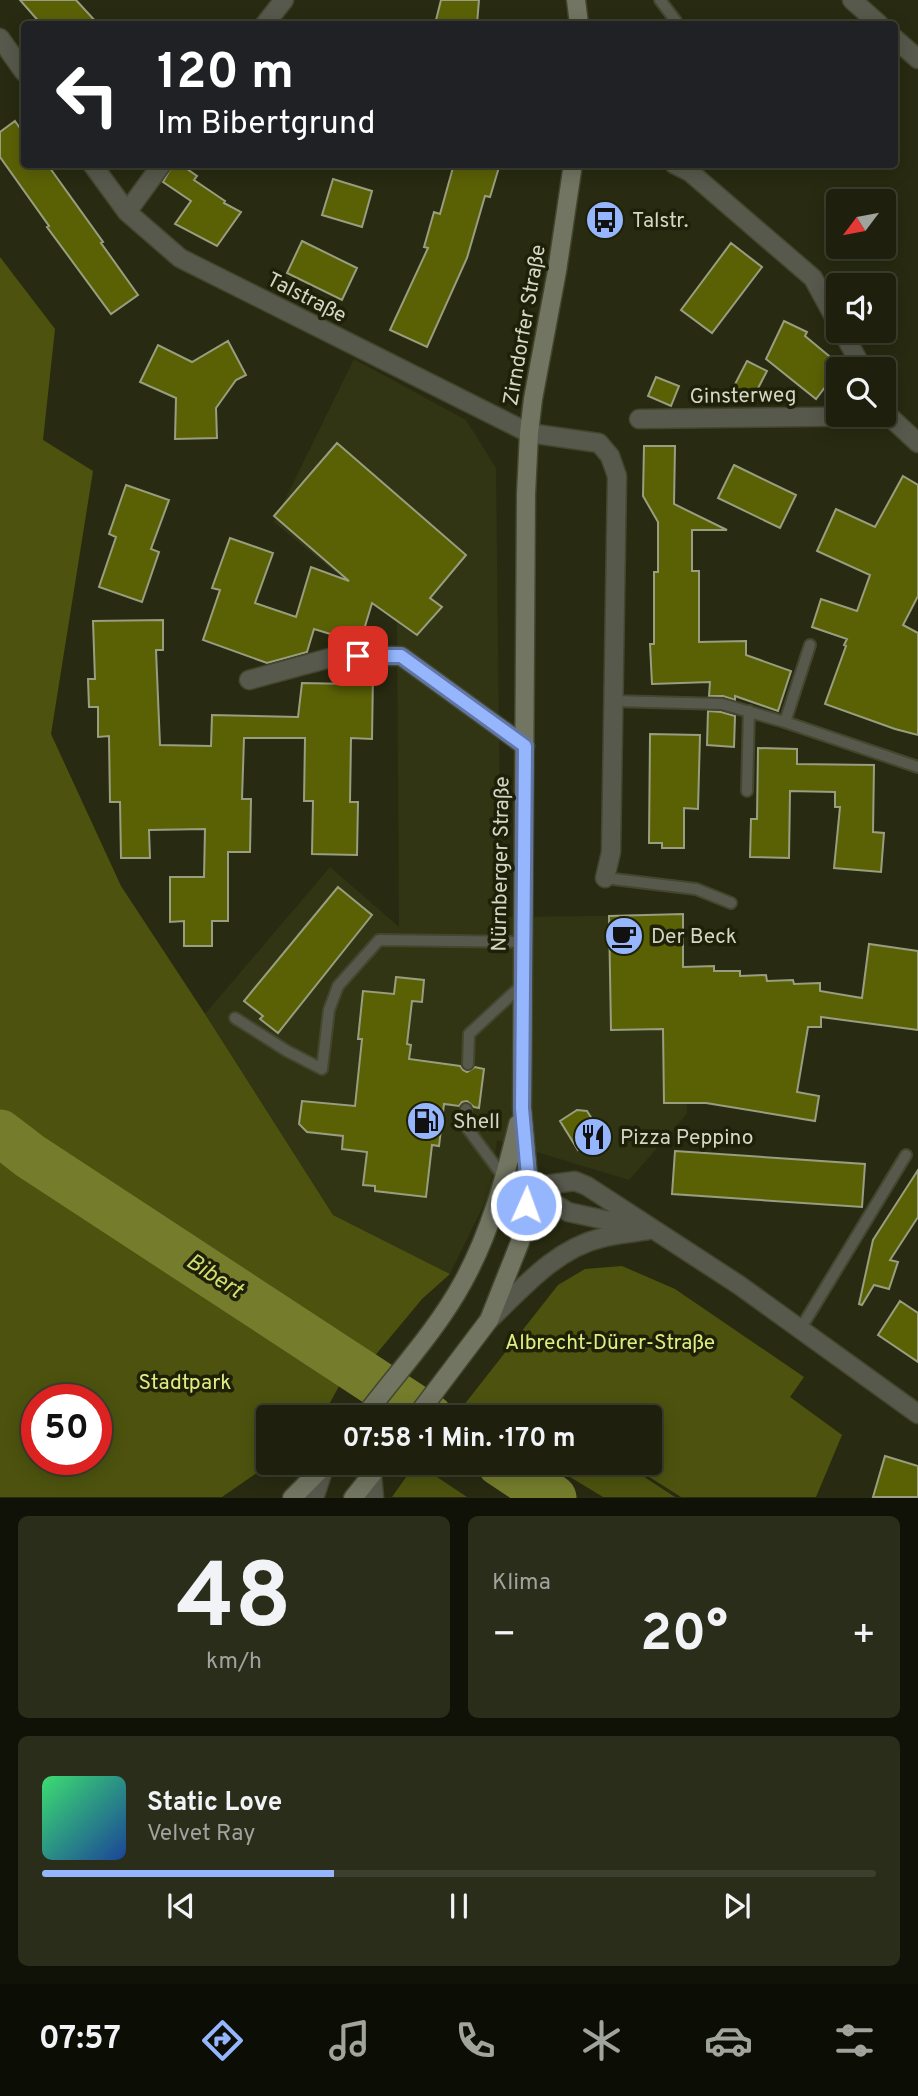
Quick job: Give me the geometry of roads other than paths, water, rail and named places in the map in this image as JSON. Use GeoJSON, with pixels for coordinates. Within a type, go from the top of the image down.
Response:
{"type":"FeatureCollection","features":[{"type":"Feature","properties":{"kind":"main road"},"geometry":{"type":"LineString","coordinates":[[576,0],[579,21]]}},
{"type":"Feature","properties":{"kind":"main road","name":"Zirndorfer Straße"},"geometry":{"type":"LineString","coordinates":[[526,494],[529,433],[572,168]]}},
{"type":"Feature","properties":{"kind":"main road","name":"Nürnberger Straße"},"geometry":{"type":"LineString","coordinates":[[425,1405],[489,1320],[520,1242],[529,1187],[522,1108],[526,494]]}},
{"type":"Feature","properties":{"kind":"main road","name":"Nürnberger Straße"},"geometry":{"type":"LineString","coordinates":[[373,1405],[463,1282],[505,1179],[522,1108]]}},
{"type":"Feature","properties":{"kind":"main road"},"geometry":{"type":"LineString","coordinates":[[291,1497],[314,1475]]}},
{"type":"Feature","properties":{"kind":"main road"},"geometry":{"type":"LineString","coordinates":[[354,1497],[371,1475]]}},
{"type":"Feature","properties":{"kind":"street"},"geometry":{"type":"LineString","coordinates":[[267,21],[284,0]]}},
{"type":"Feature","properties":{"kind":"street"},"geometry":{"type":"LineString","coordinates":[[852,0],[876,21]]}},
{"type":"Feature","properties":{"kind":"street"},"geometry":{"type":"LineString","coordinates":[[0,38],[21,68]]}},
{"type":"Feature","properties":{"kind":"street"},"geometry":{"type":"LineString","coordinates":[[898,42],[918,59]]}},
{"type":"Feature","properties":{"kind":"street","name":"Talstraße"},"geometry":{"type":"LineString","coordinates":[[95,168],[127,212],[180,258],[529,433]]}},
{"type":"Feature","properties":{"kind":"street"},"geometry":{"type":"LineString","coordinates":[[127,212],[159,168]]}},
{"type":"Feature","properties":{"kind":"street"},"geometry":{"type":"LineString","coordinates":[[682,168],[813,278],[826,302]]}},
{"type":"Feature","properties":{"kind":"street","name":"Ginsterweg"},"geometry":{"type":"LineString","coordinates":[[639,419],[826,413]]}},
{"type":"Feature","properties":{"kind":"street","name":"Ginsterweg"},"geometry":{"type":"LineString","coordinates":[[896,421],[918,443]]}},
{"type":"Feature","properties":{"kind":"street"},"geometry":{"type":"LineString","coordinates":[[529,433],[599,443],[610,456],[617,476],[611,852],[605,878]]}},
{"type":"Feature","properties":{"kind":"street"},"geometry":{"type":"LineString","coordinates":[[249,680],[337,656],[401,656],[525,746]]}},
{"type":"Feature","properties":{"kind":"street"},"geometry":{"type":"LineString","coordinates":[[505,1179],[529,1187],[568,1212],[652,1230]]}},
{"type":"Feature","properties":{"kind":"street"},"geometry":{"type":"LineString","coordinates":[[529,1187],[575,1181],[587,1186],[739,1285],[918,1414]]}},
{"type":"Feature","properties":{"kind":"street"},"geometry":{"type":"LineString","coordinates":[[489,1320],[555,1259],[571,1250],[599,1238],[652,1230]]}},
{"type":"Feature","properties":{"kind":"street"},"geometry":{"type":"LineString","coordinates":[[314,1497],[322,1475]]}},
{"type":"Feature","properties":{"kind":"street"},"geometry":{"type":"LineString","coordinates":[[374,1497],[376,1475]]}},
{"type":"Feature","properties":{"kind":"lane"},"geometry":{"type":"LineString","coordinates":[[660,0],[676,21]]}},
{"type":"Feature","properties":{"kind":"lane"},"geometry":{"type":"LineString","coordinates":[[785,722],[810,645]]}},
{"type":"Feature","properties":{"kind":"lane"},"geometry":{"type":"LineString","coordinates":[[613,701],[722,704],[918,766]]}},
{"type":"Feature","properties":{"kind":"lane"},"geometry":{"type":"LineString","coordinates":[[747,791],[749,711]]}},
{"type":"Feature","properties":{"kind":"lane"},"geometry":{"type":"LineString","coordinates":[[605,878],[696,889],[731,903]]}},
{"type":"Feature","properties":{"kind":"lane"},"geometry":{"type":"LineString","coordinates":[[235,1018],[287,1051],[322,1069],[329,1010],[338,986],[379,940],[522,942]]}},
{"type":"Feature","properties":{"kind":"lane"},"geometry":{"type":"LineString","coordinates":[[468,1065],[469,1034],[522,985]]}},
{"type":"Feature","properties":{"kind":"lane"},"geometry":{"type":"LineString","coordinates":[[466,1110],[465,1125],[505,1179]]}},
{"type":"Feature","properties":{"kind":"lane"},"geometry":{"type":"LineString","coordinates":[[801,1328],[906,1155]]}},
{"type":"Feature","properties":{"kind":"waterway","name":"Bibert"},"geometry":{"type":"LineString","coordinates":[[0,1133],[30,1156],[410,1405]]}},
{"type":"Feature","properties":{"kind":"waterway","name":"Bibert"},"geometry":{"type":"LineString","coordinates":[[518,1475],[553,1498]]}},
{"type":"Feature","properties":{"kind":"place","name":"Talstr."},"geometry":{"type":"Point","coordinates":[605,220]}},
{"type":"Feature","properties":{"kind":"place","name":"Der Beck"},"geometry":{"type":"Point","coordinates":[624,936]}},
{"type":"Feature","properties":{"kind":"place","name":"Shell"},"geometry":{"type":"Point","coordinates":[426,1121]}},
{"type":"Feature","properties":{"kind":"place","name":"Pizza Peppino"},"geometry":{"type":"Point","coordinates":[593,1137]}},
{"type":"Feature","properties":{"kind":"park label","name":"Albrecht-Dürer-Straße"},"geometry":{"type":"Point","coordinates":[610,1342]}},
{"type":"Feature","properties":{"kind":"park label","name":"Stadtpark"},"geometry":{"type":"Point","coordinates":[185,1382]}}]}
